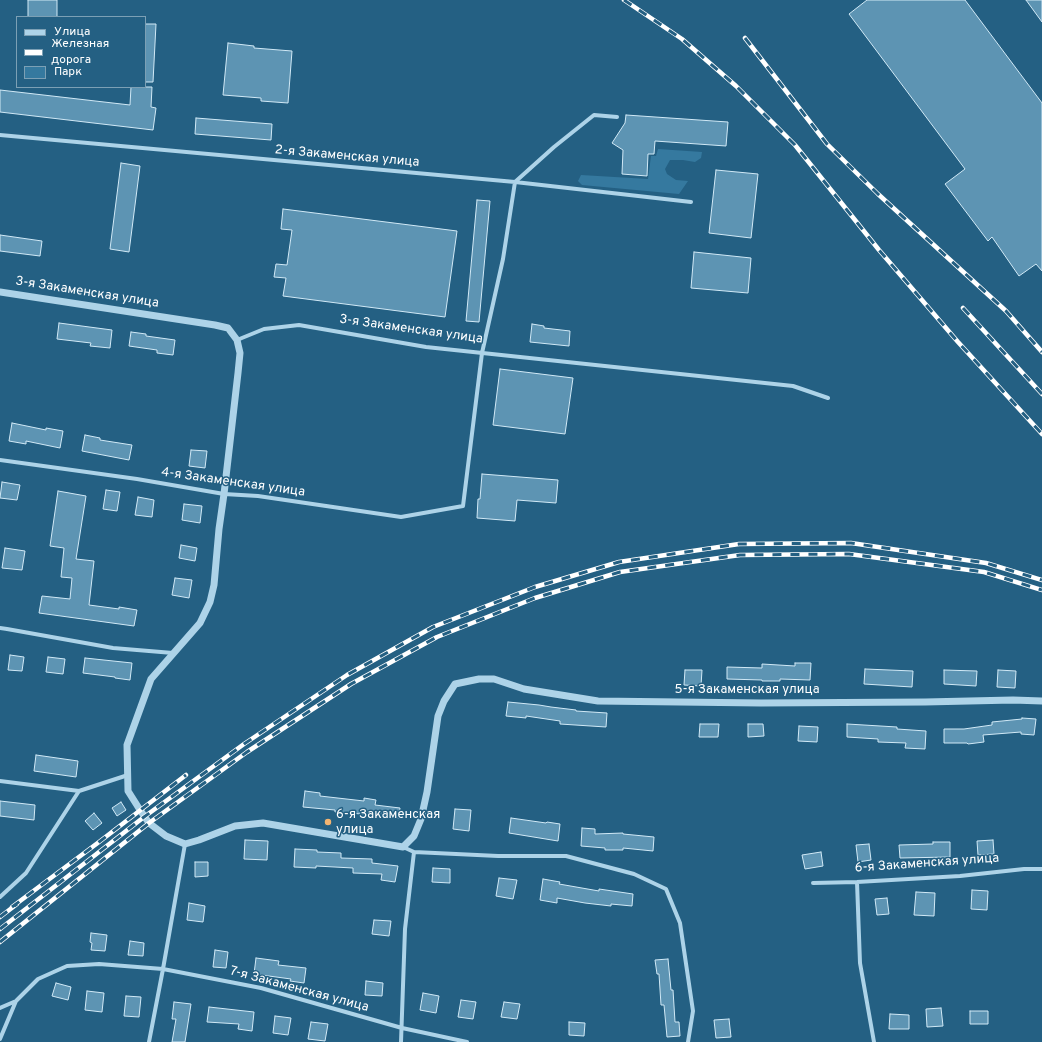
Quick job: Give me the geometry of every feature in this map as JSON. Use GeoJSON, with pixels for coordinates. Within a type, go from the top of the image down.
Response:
{"type":"FeatureCollection","features":[{"type":"Feature","properties":{"kind":"street"},"geometry":{"type":"LineString","coordinates":[[482,353],[503,259],[515,182],[554,147],[594,115],[617,117]]}},
{"type":"Feature","properties":{"kind":"street","name":"2-я Закаменская улица"},"geometry":{"type":"LineString","coordinates":[[0,135],[302,164],[515,182],[691,202]]}},
{"type":"Feature","properties":{"kind":"street","name":"3-я Закаменская улица"},"geometry":{"type":"LineString","coordinates":[[0,292],[215,325],[228,328],[237,340],[264,329],[299,325],[426,347],[793,386],[828,398]]}},
{"type":"Feature","properties":{"kind":"street"},"geometry":{"type":"LineString","coordinates":[[237,340],[240,354],[224,494],[218,529],[214,585],[210,602],[200,623],[151,679],[127,745],[128,791],[140,810],[149,823],[166,836],[185,844],[235,826],[263,823],[403,847],[414,852],[498,856],[566,856],[634,874],[666,889],[680,923],[694,1011],[688,1042]]}},
{"type":"Feature","properties":{"kind":"street","name":"4-я Закаменская улица"},"geometry":{"type":"LineString","coordinates":[[0,460],[136,479],[224,494],[258,496],[401,517],[464,506],[482,353]]}},
{"type":"Feature","properties":{"kind":"street"},"geometry":{"type":"LineString","coordinates":[[0,628],[113,648],[173,653]]}},
{"type":"Feature","properties":{"kind":"street","name":"5-я Закаменская улица"},"geometry":{"type":"LineString","coordinates":[[403,847],[414,836],[421,819],[428,792],[438,716],[444,701],[455,684],[479,679],[494,679],[524,689],[598,701],[760,703],[1013,700],[1042,701]]}},
{"type":"Feature","properties":{"kind":"street"},"geometry":{"type":"LineString","coordinates":[[0,781],[79,791],[128,775]]}},
{"type":"Feature","properties":{"kind":"street"},"geometry":{"type":"LineString","coordinates":[[0,897],[26,873],[79,791]]}},
{"type":"Feature","properties":{"kind":"street"},"geometry":{"type":"LineString","coordinates":[[149,1042],[185,844]]}},
{"type":"Feature","properties":{"kind":"street"},"geometry":{"type":"LineString","coordinates":[[401,1042],[405,929],[414,852]]}},
{"type":"Feature","properties":{"kind":"street","name":"6-я Закаменская улица"},"geometry":{"type":"LineString","coordinates":[[814,883],[960,876],[1024,868],[1042,869]]}},
{"type":"Feature","properties":{"kind":"street"},"geometry":{"type":"LineString","coordinates":[[857,882],[860,963],[874,1042]]}},
{"type":"Feature","properties":{"kind":"street","name":"7-я Закаменская улица"},"geometry":{"type":"LineString","coordinates":[[16,1001],[38,979],[67,966],[99,964],[163,969],[261,988],[402,1028],[467,1042]]}},
{"type":"Feature","properties":{"kind":"street"},"geometry":{"type":"LineString","coordinates":[[0,1008],[16,1001]]}},
{"type":"Feature","properties":{"kind":"street"},"geometry":{"type":"LineString","coordinates":[[0,1039],[16,1001]]}},
{"type":"Feature","properties":{"kind":"green space"},"geometry":{"type":"Polygon","coordinates":[[[658,149],[702,152],[701,158],[695,162],[670,160],[665,169],[667,174],[676,180],[688,181],[679,194],[582,185],[578,181],[581,175],[648,179],[651,156],[656,156],[658,149]]]}},
{"type":"Feature","properties":{"kind":"building"},"geometry":{"type":"Polygon","coordinates":[[[28,0],[57,0],[57,16],[28,16],[28,0]]]}},
{"type":"Feature","properties":{"kind":"building"},"geometry":{"type":"Polygon","coordinates":[[[867,0],[965,0],[1042,103],[1042,271],[1036,264],[1019,276],[992,237],[988,241],[945,184],[965,169],[849,14],[867,0]]]}},
{"type":"Feature","properties":{"kind":"building"},"geometry":{"type":"Polygon","coordinates":[[[1026,0],[1042,0],[1042,22],[1026,0]]]}},
{"type":"Feature","properties":{"kind":"building"},"geometry":{"type":"Polygon","coordinates":[[[146,24],[156,24],[153,82],[146,82],[146,24]]]}},
{"type":"Feature","properties":{"kind":"building"},"geometry":{"type":"Polygon","coordinates":[[[228,43],[254,46],[254,48],[292,51],[288,103],[261,101],[261,98],[223,95],[228,43]]]}},
{"type":"Feature","properties":{"kind":"building"},"geometry":{"type":"Polygon","coordinates":[[[152,87],[151,107],[156,108],[153,130],[0,112],[0,90],[130,105],[131,88],[152,87]]]}},
{"type":"Feature","properties":{"kind":"building"},"geometry":{"type":"Polygon","coordinates":[[[626,115],[728,122],[726,146],[655,141],[654,154],[648,154],[647,176],[622,174],[623,150],[612,143],[625,123],[626,115]]]}},
{"type":"Feature","properties":{"kind":"building"},"geometry":{"type":"Polygon","coordinates":[[[196,118],[272,124],[271,140],[195,134],[196,118]]]}},
{"type":"Feature","properties":{"kind":"building"},"geometry":{"type":"Polygon","coordinates":[[[121,163],[140,166],[129,252],[110,249],[121,163]]]}},
{"type":"Feature","properties":{"kind":"building"},"geometry":{"type":"Polygon","coordinates":[[[716,170],[758,174],[751,238],[709,233],[716,170]]]}},
{"type":"Feature","properties":{"kind":"building"},"geometry":{"type":"Polygon","coordinates":[[[477,200],[490,201],[479,322],[466,321],[477,200]]]}},
{"type":"Feature","properties":{"kind":"building"},"geometry":{"type":"Polygon","coordinates":[[[283,209],[457,231],[445,317],[283,296],[286,278],[274,277],[276,264],[287,265],[292,230],[281,229],[283,209]]]}},
{"type":"Feature","properties":{"kind":"building"},"geometry":{"type":"Polygon","coordinates":[[[0,235],[42,241],[40,256],[0,251],[0,235]]]}},
{"type":"Feature","properties":{"kind":"building"},"geometry":{"type":"Polygon","coordinates":[[[694,252],[751,258],[748,293],[691,288],[694,252]]]}},
{"type":"Feature","properties":{"kind":"building"},"geometry":{"type":"Polygon","coordinates":[[[59,323],[112,330],[110,348],[90,346],[91,343],[57,339],[59,323]]]}},
{"type":"Feature","properties":{"kind":"building"},"geometry":{"type":"Polygon","coordinates":[[[532,324],[544,326],[544,328],[570,331],[569,346],[530,342],[532,324]]]}},
{"type":"Feature","properties":{"kind":"building"},"geometry":{"type":"Polygon","coordinates":[[[131,332],[146,334],[146,336],[175,340],[173,355],[157,353],[157,350],[129,346],[131,332]]]}},
{"type":"Feature","properties":{"kind":"building"},"geometry":{"type":"Polygon","coordinates":[[[500,369],[573,378],[565,434],[493,425],[500,369]]]}},
{"type":"Feature","properties":{"kind":"building"},"geometry":{"type":"Polygon","coordinates":[[[12,423],[46,430],[46,428],[63,431],[60,448],[26,441],[26,444],[9,441],[12,423]]]}},
{"type":"Feature","properties":{"kind":"building"},"geometry":{"type":"Polygon","coordinates":[[[85,435],[100,438],[100,440],[132,445],[129,460],[82,451],[85,435]]]}},
{"type":"Feature","properties":{"kind":"building"},"geometry":{"type":"Polygon","coordinates":[[[191,450],[207,451],[205,468],[189,466],[191,450]]]}},
{"type":"Feature","properties":{"kind":"building"},"geometry":{"type":"Polygon","coordinates":[[[482,474],[558,480],[556,503],[517,500],[515,521],[477,518],[482,474]]]}},
{"type":"Feature","properties":{"kind":"building"},"geometry":{"type":"Polygon","coordinates":[[[2,482],[20,485],[17,500],[0,498],[2,482]]]}},
{"type":"Feature","properties":{"kind":"building"},"geometry":{"type":"Polygon","coordinates":[[[106,490],[120,492],[117,511],[103,509],[106,490]]]}},
{"type":"Feature","properties":{"kind":"building"},"geometry":{"type":"Polygon","coordinates":[[[58,491],[86,496],[76,559],[94,561],[89,605],[137,610],[134,626],[39,613],[42,596],[70,599],[72,578],[61,577],[64,548],[50,546],[58,491]]]}},
{"type":"Feature","properties":{"kind":"building"},"geometry":{"type":"Polygon","coordinates":[[[138,497],[154,500],[152,517],[135,515],[138,497]]]}},
{"type":"Feature","properties":{"kind":"building"},"geometry":{"type":"Polygon","coordinates":[[[184,504],[202,506],[200,523],[182,520],[184,504]]]}},
{"type":"Feature","properties":{"kind":"building"},"geometry":{"type":"Polygon","coordinates":[[[181,545],[197,548],[195,561],[179,558],[181,545]]]}},
{"type":"Feature","properties":{"kind":"building"},"geometry":{"type":"Polygon","coordinates":[[[5,548],[25,551],[22,570],[2,568],[5,548]]]}},
{"type":"Feature","properties":{"kind":"building"},"geometry":{"type":"Polygon","coordinates":[[[175,578],[192,580],[189,598],[172,595],[175,578]]]}},
{"type":"Feature","properties":{"kind":"building"},"geometry":{"type":"Polygon","coordinates":[[[10,655],[24,657],[22,671],[8,670],[10,655]]]}},
{"type":"Feature","properties":{"kind":"building"},"geometry":{"type":"Polygon","coordinates":[[[48,657],[65,659],[63,674],[46,672],[48,657]]]}},
{"type":"Feature","properties":{"kind":"building"},"geometry":{"type":"Polygon","coordinates":[[[85,658],[132,663],[130,680],[83,673],[85,658]]]}},
{"type":"Feature","properties":{"kind":"building"},"geometry":{"type":"Polygon","coordinates":[[[795,663],[811,663],[810,680],[780,679],[780,681],[762,681],[727,679],[727,667],[762,668],[762,664],[795,666],[795,663]]]}},
{"type":"Feature","properties":{"kind":"building"},"geometry":{"type":"Polygon","coordinates":[[[865,669],[913,671],[912,687],[864,684],[865,669]]]}},
{"type":"Feature","properties":{"kind":"building"},"geometry":{"type":"Polygon","coordinates":[[[685,670],[702,670],[701,686],[684,685],[685,670]]]}},
{"type":"Feature","properties":{"kind":"building"},"geometry":{"type":"Polygon","coordinates":[[[944,670],[977,671],[976,686],[944,684],[944,670]]]}},
{"type":"Feature","properties":{"kind":"building"},"geometry":{"type":"Polygon","coordinates":[[[998,670],[1016,671],[1015,688],[997,687],[998,670]]]}},
{"type":"Feature","properties":{"kind":"building"},"geometry":{"type":"Polygon","coordinates":[[[508,702],[576,711],[607,713],[606,727],[560,724],[560,721],[526,716],[526,718],[506,716],[508,702]]]}},
{"type":"Feature","properties":{"kind":"building"},"geometry":{"type":"Polygon","coordinates":[[[1022,718],[1036,719],[1034,735],[1021,734],[1021,732],[983,735],[984,742],[968,744],[944,743],[944,729],[964,729],[992,725],[992,722],[1022,718]]]}},
{"type":"Feature","properties":{"kind":"building"},"geometry":{"type":"Polygon","coordinates":[[[700,724],[719,724],[718,737],[699,737],[700,724]]]}},
{"type":"Feature","properties":{"kind":"building"},"geometry":{"type":"Polygon","coordinates":[[[748,724],[763,724],[764,736],[748,737],[748,724]]]}},
{"type":"Feature","properties":{"kind":"building"},"geometry":{"type":"Polygon","coordinates":[[[847,724],[897,727],[897,729],[926,731],[925,749],[905,748],[906,743],[878,742],[878,739],[847,737],[847,724]]]}},
{"type":"Feature","properties":{"kind":"building"},"geometry":{"type":"Polygon","coordinates":[[[799,726],[818,727],[817,742],[798,741],[799,726]]]}},
{"type":"Feature","properties":{"kind":"building"},"geometry":{"type":"Polygon","coordinates":[[[36,755],[78,761],[76,777],[34,771],[36,755]]]}},
{"type":"Feature","properties":{"kind":"building"},"geometry":{"type":"Polygon","coordinates":[[[305,791],[320,793],[320,796],[364,801],[364,798],[376,800],[375,805],[400,808],[399,818],[351,814],[335,812],[335,810],[303,807],[305,791]]]}},
{"type":"Feature","properties":{"kind":"building"},"geometry":{"type":"Polygon","coordinates":[[[0,801],[35,805],[34,820],[0,816],[0,801]]]}},
{"type":"Feature","properties":{"kind":"building"},"geometry":{"type":"Polygon","coordinates":[[[121,802],[126,810],[117,816],[112,808],[121,802]]]}},
{"type":"Feature","properties":{"kind":"building"},"geometry":{"type":"Polygon","coordinates":[[[455,809],[471,810],[469,831],[453,829],[455,809]]]}},
{"type":"Feature","properties":{"kind":"building"},"geometry":{"type":"Polygon","coordinates":[[[94,813],[102,823],[93,830],[85,821],[94,813]]]}},
{"type":"Feature","properties":{"kind":"building"},"geometry":{"type":"Polygon","coordinates":[[[511,818],[560,824],[558,841],[509,833],[511,818]]]}},
{"type":"Feature","properties":{"kind":"building"},"geometry":{"type":"Polygon","coordinates":[[[582,828],[595,829],[595,834],[623,833],[654,837],[653,851],[623,848],[623,850],[605,850],[605,848],[581,846],[582,828]]]}},
{"type":"Feature","properties":{"kind":"building"},"geometry":{"type":"Polygon","coordinates":[[[245,840],[268,841],[267,860],[244,859],[245,840]]]}},
{"type":"Feature","properties":{"kind":"building"},"geometry":{"type":"Polygon","coordinates":[[[993,840],[994,854],[978,855],[977,841],[993,840]]]}},
{"type":"Feature","properties":{"kind":"building"},"geometry":{"type":"Polygon","coordinates":[[[933,842],[950,842],[950,857],[900,858],[899,845],[933,844],[933,842]]]}},
{"type":"Feature","properties":{"kind":"building"},"geometry":{"type":"Polygon","coordinates":[[[869,844],[871,860],[858,862],[856,845],[869,844]]]}},
{"type":"Feature","properties":{"kind":"building"},"geometry":{"type":"Polygon","coordinates":[[[295,849],[341,853],[341,858],[372,859],[372,863],[398,866],[395,882],[381,880],[382,874],[353,873],[353,868],[316,866],[316,868],[294,867],[295,849]]]}},
{"type":"Feature","properties":{"kind":"building"},"geometry":{"type":"Polygon","coordinates":[[[821,852],[823,866],[805,869],[802,855],[821,852]]]}},
{"type":"Feature","properties":{"kind":"building"},"geometry":{"type":"Polygon","coordinates":[[[195,862],[208,862],[208,876],[195,877],[195,862]]]}},
{"type":"Feature","properties":{"kind":"building"},"geometry":{"type":"Polygon","coordinates":[[[433,868],[450,869],[450,883],[432,882],[433,868]]]}},
{"type":"Feature","properties":{"kind":"building"},"geometry":{"type":"Polygon","coordinates":[[[499,878],[517,880],[513,899],[496,896],[499,878]]]}},
{"type":"Feature","properties":{"kind":"building"},"geometry":{"type":"Polygon","coordinates":[[[543,879],[560,882],[559,884],[599,891],[599,889],[633,894],[632,906],[611,904],[611,906],[557,898],[557,903],[540,900],[543,879]]]}},
{"type":"Feature","properties":{"kind":"building"},"geometry":{"type":"Polygon","coordinates":[[[972,890],[988,891],[987,910],[971,909],[972,890]]]}},
{"type":"Feature","properties":{"kind":"building"},"geometry":{"type":"Polygon","coordinates":[[[916,892],[935,893],[934,916],[914,915],[916,892]]]}},
{"type":"Feature","properties":{"kind":"building"},"geometry":{"type":"Polygon","coordinates":[[[887,898],[889,914],[877,915],[875,899],[887,898]]]}},
{"type":"Feature","properties":{"kind":"building"},"geometry":{"type":"Polygon","coordinates":[[[189,903],[205,906],[203,922],[187,920],[189,903]]]}},
{"type":"Feature","properties":{"kind":"building"},"geometry":{"type":"Polygon","coordinates":[[[374,920],[391,921],[389,936],[372,934],[374,920]]]}},
{"type":"Feature","properties":{"kind":"building"},"geometry":{"type":"Polygon","coordinates":[[[91,933],[107,935],[105,951],[91,950],[91,933]]]}},
{"type":"Feature","properties":{"kind":"building"},"geometry":{"type":"Polygon","coordinates":[[[130,941],[144,943],[143,956],[128,955],[130,941]]]}},
{"type":"Feature","properties":{"kind":"building"},"geometry":{"type":"Polygon","coordinates":[[[215,950],[228,952],[226,968],[213,967],[215,950]]]}},
{"type":"Feature","properties":{"kind":"building"},"geometry":{"type":"Polygon","coordinates":[[[256,958],[279,961],[278,965],[306,968],[304,983],[290,981],[291,979],[254,974],[256,958]]]}},
{"type":"Feature","properties":{"kind":"building"},"geometry":{"type":"Polygon","coordinates":[[[668,959],[671,990],[673,990],[675,1022],[679,1022],[680,1036],[667,1037],[664,1005],[661,1005],[659,974],[657,974],[655,960],[668,959]]]}},
{"type":"Feature","properties":{"kind":"building"},"geometry":{"type":"Polygon","coordinates":[[[366,981],[383,983],[382,996],[365,995],[366,981]]]}},
{"type":"Feature","properties":{"kind":"building"},"geometry":{"type":"Polygon","coordinates":[[[56,983],[71,987],[68,1000],[52,996],[56,983]]]}},
{"type":"Feature","properties":{"kind":"building"},"geometry":{"type":"Polygon","coordinates":[[[87,991],[104,993],[102,1012],[85,1010],[87,991]]]}},
{"type":"Feature","properties":{"kind":"building"},"geometry":{"type":"Polygon","coordinates":[[[423,993],[439,996],[436,1013],[420,1010],[423,993]]]}},
{"type":"Feature","properties":{"kind":"building"},"geometry":{"type":"Polygon","coordinates":[[[126,996],[141,997],[139,1017],[124,1016],[126,996]]]}},
{"type":"Feature","properties":{"kind":"building"},"geometry":{"type":"Polygon","coordinates":[[[461,1000],[476,1002],[473,1019],[458,1017],[461,1000]]]}},
{"type":"Feature","properties":{"kind":"building"},"geometry":{"type":"Polygon","coordinates":[[[174,1002],[191,1004],[185,1042],[172,1042],[176,1019],[172,1019],[174,1002]]]}},
{"type":"Feature","properties":{"kind":"building"},"geometry":{"type":"Polygon","coordinates":[[[504,1002],[520,1004],[517,1019],[501,1017],[504,1002]]]}},
{"type":"Feature","properties":{"kind":"building"},"geometry":{"type":"Polygon","coordinates":[[[209,1007],[254,1012],[252,1031],[238,1029],[239,1024],[207,1022],[209,1007]]]}},
{"type":"Feature","properties":{"kind":"building"},"geometry":{"type":"Polygon","coordinates":[[[941,1008],[943,1026],[927,1027],[926,1009],[941,1008]]]}},
{"type":"Feature","properties":{"kind":"building"},"geometry":{"type":"Polygon","coordinates":[[[970,1011],[988,1011],[988,1024],[970,1024],[970,1011]]]}},
{"type":"Feature","properties":{"kind":"building"},"geometry":{"type":"Polygon","coordinates":[[[890,1014],[909,1015],[909,1029],[889,1029],[890,1014]]]}},
{"type":"Feature","properties":{"kind":"building"},"geometry":{"type":"Polygon","coordinates":[[[275,1016],[291,1018],[288,1035],[273,1033],[275,1016]]]}},
{"type":"Feature","properties":{"kind":"building"},"geometry":{"type":"Polygon","coordinates":[[[729,1019],[731,1037],[716,1038],[714,1020],[729,1019]]]}},
{"type":"Feature","properties":{"kind":"building"},"geometry":{"type":"Polygon","coordinates":[[[311,1022],[328,1024],[325,1041],[308,1039],[311,1022]]]}},
{"type":"Feature","properties":{"kind":"building"},"geometry":{"type":"Polygon","coordinates":[[[569,1022],[585,1023],[584,1036],[569,1035],[569,1022]]]}},
{"type":"Feature","properties":{"kind":"railway"},"geometry":{"type":"LineString","coordinates":[[624,0],[682,39],[736,86],[795,145],[879,250],[958,342],[1042,434]]}},
{"type":"Feature","properties":{"kind":"railway"},"geometry":{"type":"LineString","coordinates":[[745,38],[827,144],[878,194],[1006,311],[1042,352]]}},
{"type":"Feature","properties":{"kind":"railway"},"geometry":{"type":"LineString","coordinates":[[963,308],[1042,394]]}},
{"type":"Feature","properties":{"kind":"railway"},"geometry":{"type":"LineString","coordinates":[[0,929],[144,817],[244,744],[347,675],[433,627],[535,587],[619,562],[739,544],[851,543],[986,563],[1042,580]]}},
{"type":"Feature","properties":{"kind":"railway"},"geometry":{"type":"LineString","coordinates":[[0,942],[149,823],[247,752],[351,684],[437,637],[535,598],[620,572],[740,555],[849,554],[984,572],[1042,590]]}},
{"type":"Feature","properties":{"kind":"railway"},"geometry":{"type":"LineString","coordinates":[[12,907],[186,775]]}},
{"type":"Feature","properties":{"kind":"railway"},"geometry":{"type":"LineString","coordinates":[[0,917],[17,904]]}},
{"type":"Feature","properties":{"kind":"place","name":"6-я Закаменская улица"},"geometry":{"type":"Point","coordinates":[328,822]}}]}
